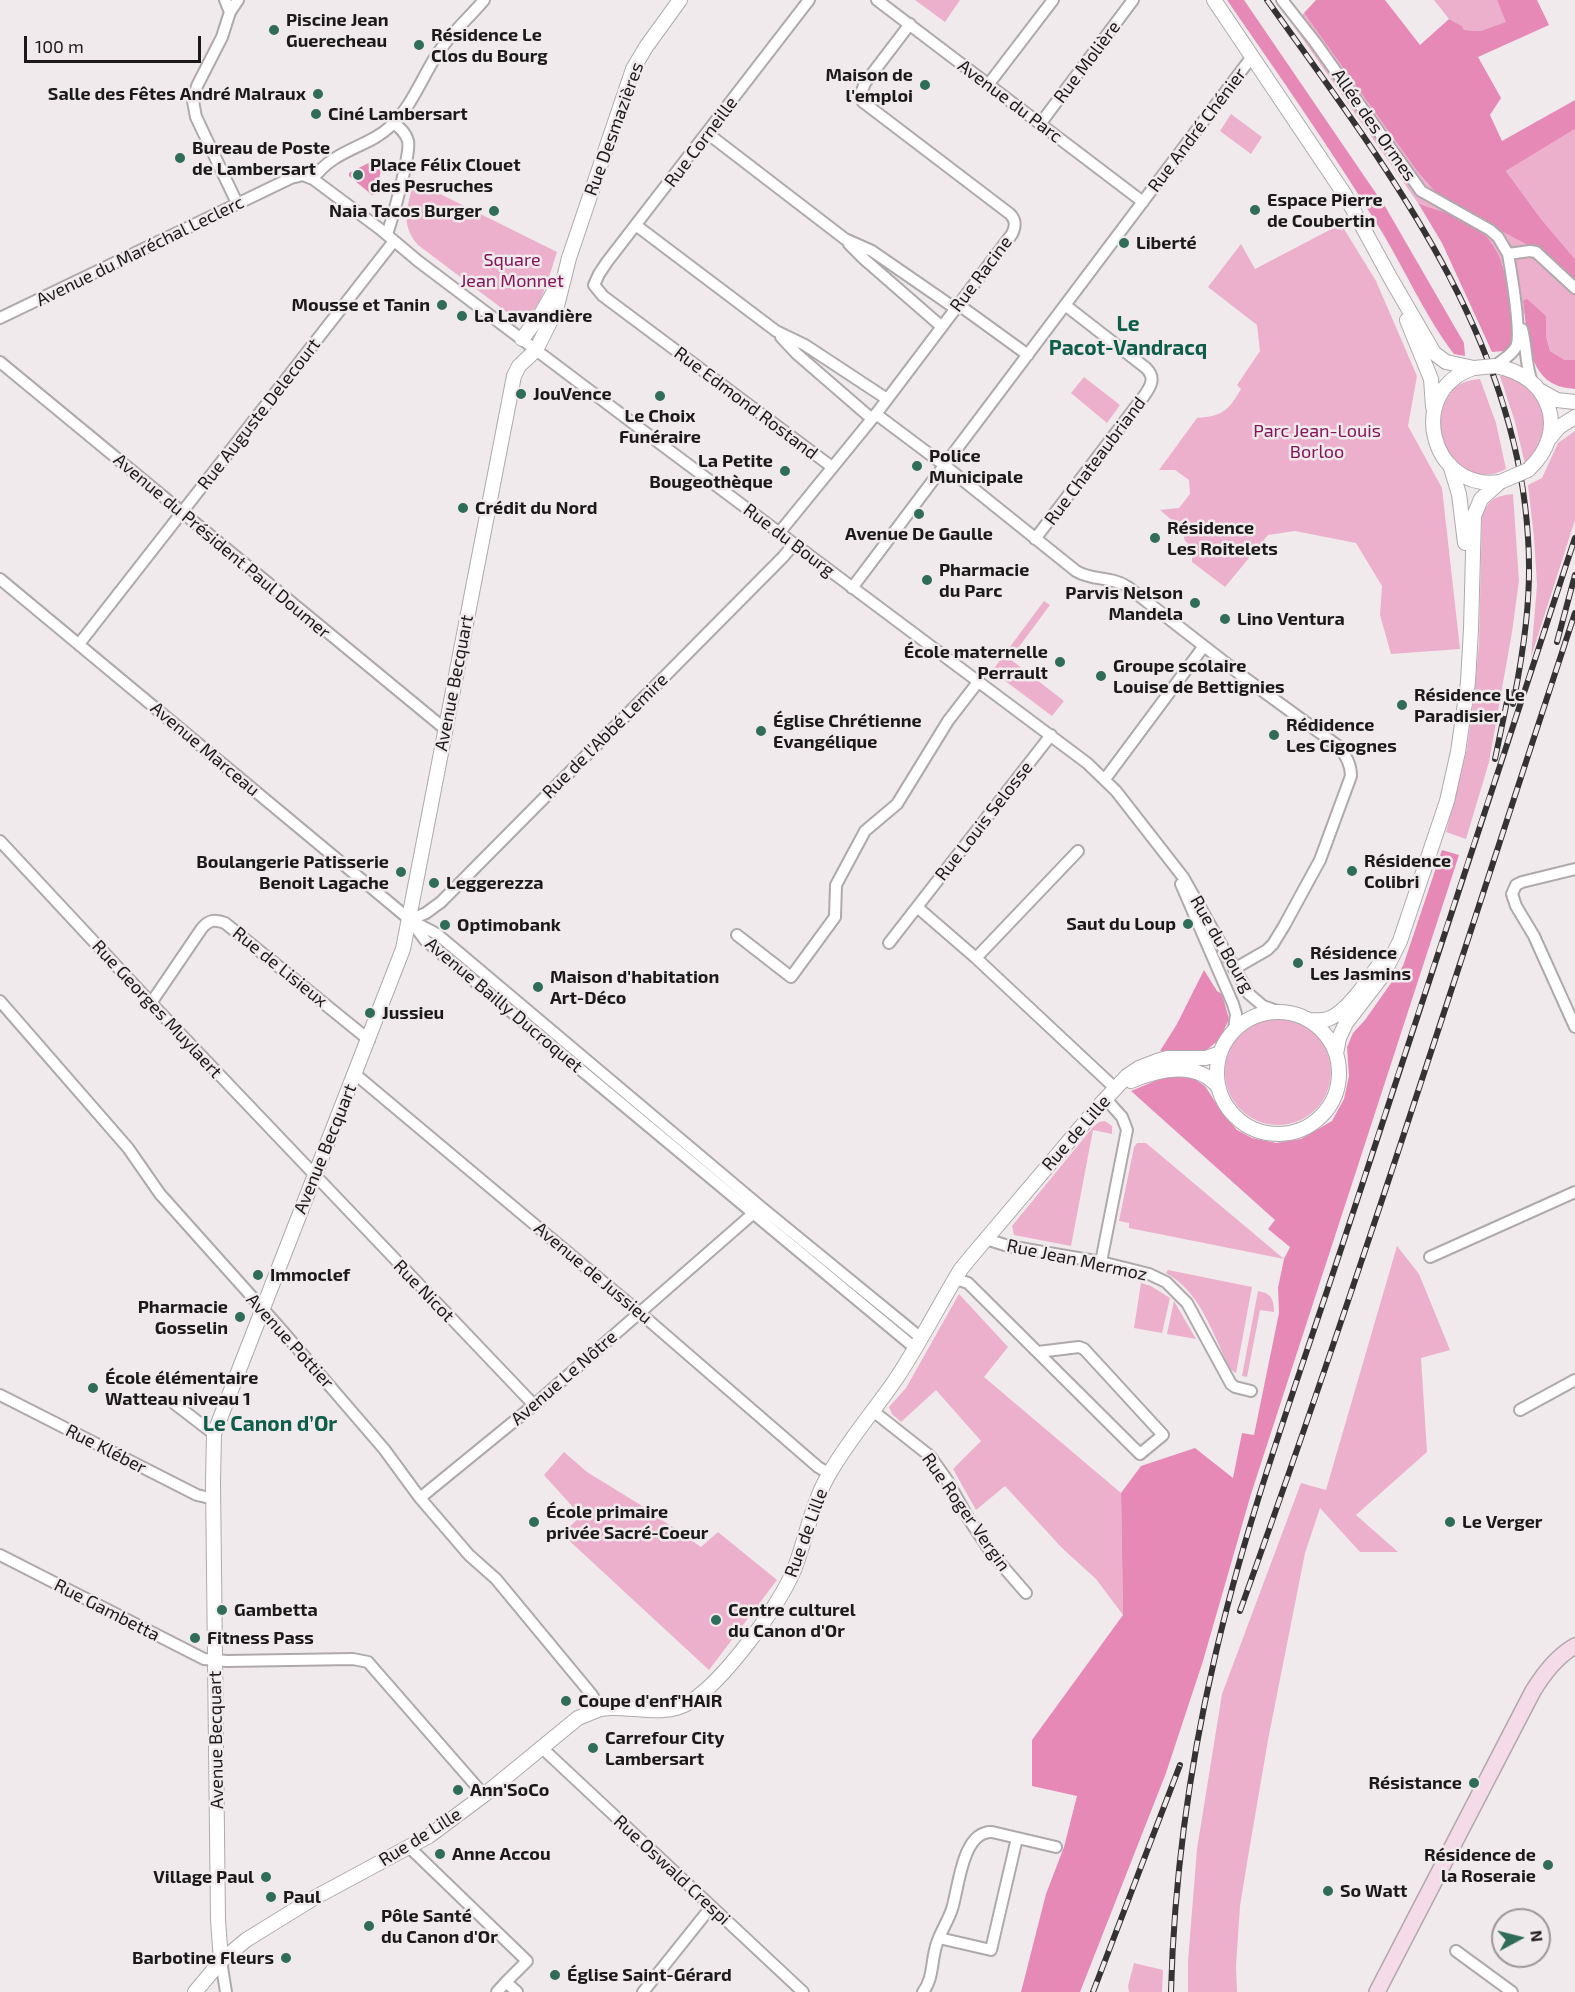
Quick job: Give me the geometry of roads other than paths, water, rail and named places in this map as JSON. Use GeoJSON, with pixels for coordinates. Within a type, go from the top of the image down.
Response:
{"type":"FeatureCollection","features":[{"type":"Feature","properties":{"kind":"main road"},"geometry":{"type":"LineString","coordinates":[[1383,1990],[1533,1691],[1564,1652],[1575,1646]]}},
{"type":"Feature","properties":{"kind":"street"},"geometry":{"type":"LineString","coordinates":[[225,0],[231,12]]}},
{"type":"Feature","properties":{"kind":"street"},"geometry":{"type":"LineString","coordinates":[[237,203],[196,117],[193,101],[197,86],[238,0]]}},
{"type":"Feature","properties":{"kind":"street"},"geometry":{"type":"LineString","coordinates":[[391,237],[313,179],[332,159],[381,134],[394,123],[414,98],[442,48],[484,0]]}},
{"type":"Feature","properties":{"kind":"street","name":"Rue Desmazières"},"geometry":{"type":"LineString","coordinates":[[536,350],[556,310],[566,268],[633,69],[680,0]]}},
{"type":"Feature","properties":{"kind":"street","name":"Rue Corneille"},"geometry":{"type":"LineString","coordinates":[[594,285],[599,274],[809,0]]}},
{"type":"Feature","properties":{"kind":"street","name":"Avenue du Parc"},"geometry":{"type":"LineString","coordinates":[[877,0],[1143,202]]}},
{"type":"Feature","properties":{"kind":"street"},"geometry":{"type":"LineString","coordinates":[[988,85],[1053,0]]}},
{"type":"Feature","properties":{"kind":"street","name":"Rue Molière"},"geometry":{"type":"LineString","coordinates":[[1040,124],[1133,0]]}},
{"type":"Feature","properties":{"kind":"street"},"geometry":{"type":"LineString","coordinates":[[1214,0],[1345,195],[1434,353],[1446,362],[1474,368],[1495,366],[1518,372],[1557,400],[1575,402]]}},
{"type":"Feature","properties":{"kind":"street","name":"Allée des Ormes"},"geometry":{"type":"LineString","coordinates":[[1282,0],[1315,42],[1420,191],[1481,223],[1498,237],[1508,254],[1518,343],[1510,355],[1495,366]]}},
{"type":"Feature","properties":{"kind":"street","name":"Rue Racine"},"geometry":{"type":"LineString","coordinates":[[832,467],[874,416],[1012,234],[1015,221],[1010,214],[863,102],[860,96],[865,83],[910,24]]}},
{"type":"Feature","properties":{"kind":"street","name":"Rue André Chénier"},"geometry":{"type":"LineString","coordinates":[[852,588],[1251,58]]}},
{"type":"Feature","properties":{"kind":"street"},"geometry":{"type":"LineString","coordinates":[[391,237],[393,217],[408,150],[405,133],[394,123]]}},
{"type":"Feature","properties":{"kind":"street"},"geometry":{"type":"LineString","coordinates":[[707,133],[845,239],[864,259],[942,327]]}},
{"type":"Feature","properties":{"kind":"street","name":"Avenue du Maréchal Leclerc"},"geometry":{"type":"LineString","coordinates":[[0,318],[291,178],[303,175],[313,179]]}},
{"type":"Feature","properties":{"kind":"street"},"geometry":{"type":"LineString","coordinates":[[637,226],[776,331],[806,345],[887,399]]}},
{"type":"Feature","properties":{"kind":"street","name":"Rue du Bourg"},"geometry":{"type":"LineString","coordinates":[[391,237],[411,255],[536,350],[1051,735],[1106,779],[1141,820],[1173,864],[1190,890],[1243,986],[1257,1001],[1269,1009],[1280,1012]]}},
{"type":"Feature","properties":{"kind":"street","name":"Rue Auguste Delecourt"},"geometry":{"type":"LineString","coordinates":[[79,644],[182,513],[391,237]]}},
{"type":"Feature","properties":{"kind":"street"},"geometry":{"type":"LineString","coordinates":[[845,239],[872,251],[1028,355]]}},
{"type":"Feature","properties":{"kind":"street"},"geometry":{"type":"LineString","coordinates":[[1508,254],[1536,252],[1575,288]]}},
{"type":"Feature","properties":{"kind":"street","name":"Rue Desmazières"},"geometry":{"type":"LineString","coordinates":[[522,339],[548,304],[566,268]]}},
{"type":"Feature","properties":{"kind":"street"},"geometry":{"type":"LineString","coordinates":[[1391,279],[1431,379],[1435,442],[1450,465],[1473,480],[1487,483],[1510,480],[1528,470],[1543,454],[1550,438],[1559,427],[1575,417]]}},
{"type":"Feature","properties":{"kind":"street","name":"Rue Edmond Rostand"},"geometry":{"type":"LineString","coordinates":[[594,285],[603,296],[832,467],[779,533]]}},
{"type":"Feature","properties":{"kind":"street","name":"Rue Chateaubriand"},"geometry":{"type":"LineString","coordinates":[[776,331],[797,354],[874,416],[944,465],[1035,539],[1152,383],[1152,377],[1146,368],[1065,305]]}},
{"type":"Feature","properties":{"kind":"street","name":"Allée des Ormes"},"geometry":{"type":"LineString","coordinates":[[1516,313],[1523,333],[1526,367],[1535,386]]}},
{"type":"Feature","properties":{"kind":"street","name":"Avenue Becquart"},"geometry":{"type":"LineString","coordinates":[[221,1961],[218,1920],[214,1434],[401,957],[410,920],[509,397],[519,366],[536,350]]}},
{"type":"Feature","properties":{"kind":"street","name":"Avenue du Président Paul Doumer"},"geometry":{"type":"LineString","coordinates":[[0,362],[445,729]]}},
{"type":"Feature","properties":{"kind":"street"},"geometry":{"type":"LineString","coordinates":[[1433,414],[1445,388],[1461,374],[1474,368]]}},
{"type":"Feature","properties":{"kind":"street"},"geometry":{"type":"LineString","coordinates":[[1535,386],[1545,400],[1550,415],[1550,438]]}},
{"type":"Feature","properties":{"kind":"street"},"geometry":{"type":"LineString","coordinates":[[1450,465],[1461,504],[1472,614]]}},
{"type":"Feature","properties":{"kind":"street"},"geometry":{"type":"LineString","coordinates":[[1336,1054],[1325,1035],[1309,1020],[1295,1014],[1280,1012],[1252,1017],[1234,1030],[1220,1053],[1217,1074],[1219,1088],[1231,1112],[1254,1129],[1281,1134],[1299,1130],[1322,1115],[1332,1100],[1338,1082],[1336,1054],[1339,1038],[1346,1023],[1369,995],[1393,957],[1403,936],[1441,822],[1458,752],[1467,689],[1472,614],[1474,516],[1480,499],[1500,482]]}},
{"type":"Feature","properties":{"kind":"street"},"geometry":{"type":"LineString","coordinates":[[1035,539],[1081,573],[1124,584],[1338,746],[1349,761],[1351,768],[1349,784],[1328,840],[1297,904],[1273,944],[1234,969]]}},
{"type":"Feature","properties":{"kind":"street","name":"Rue de l'Abbé Lemire"},"geometry":{"type":"LineString","coordinates":[[410,920],[426,913],[441,902],[794,544]]}},
{"type":"Feature","properties":{"kind":"street","name":"Avenue Marceau"},"geometry":{"type":"LineString","coordinates":[[0,579],[410,920]]}},
{"type":"Feature","properties":{"kind":"street"},"geometry":{"type":"LineString","coordinates":[[1106,779],[1204,646]]}},
{"type":"Feature","properties":{"kind":"street"},"geometry":{"type":"LineString","coordinates":[[737,935],[791,977],[836,917],[836,885],[865,831],[897,804],[948,721],[978,682]]}},
{"type":"Feature","properties":{"kind":"street","name":"Rue Louis Selosse"},"geometry":{"type":"LineString","coordinates":[[889,943],[1051,735]]}},
{"type":"Feature","properties":{"kind":"street","name":"Rue Georges Muylaert"},"geometry":{"type":"LineString","coordinates":[[0,841],[315,1176]]}},
{"type":"Feature","properties":{"kind":"street"},"geometry":{"type":"LineString","coordinates":[[976,958],[1078,851]]}},
{"type":"Feature","properties":{"kind":"street","name":"Rue du Bourg"},"geometry":{"type":"LineString","coordinates":[[1173,864],[1233,1004],[1236,1020],[1234,1030]]}},
{"type":"Feature","properties":{"kind":"street"},"geometry":{"type":"LineString","coordinates":[[1575,869],[1522,882],[1516,885],[1512,894],[1516,906],[1571,1007],[1575,1026]]}},
{"type":"Feature","properties":{"kind":"street"},"geometry":{"type":"LineString","coordinates":[[917,907],[976,958],[1116,1089]]}},
{"type":"Feature","properties":{"kind":"street"},"geometry":{"type":"LineString","coordinates":[[1309,1020],[1331,1018],[1346,1006],[1378,966],[1411,910]]}},
{"type":"Feature","properties":{"kind":"street","name":"Rue de Lisieux"},"geometry":{"type":"LineString","coordinates":[[151,1003],[202,928],[212,920],[218,920],[225,923],[369,1040]]}},
{"type":"Feature","properties":{"kind":"street","name":"Avenue Bailly Ducroquet"},"geometry":{"type":"LineString","coordinates":[[410,920],[425,940],[918,1343]]}},
{"type":"Feature","properties":{"kind":"street","name":"Avenue Pottier"},"geometry":{"type":"LineString","coordinates":[[0,1002],[135,1157],[160,1194],[384,1449],[420,1498],[469,1555],[492,1574],[592,1695],[600,1709]]}},
{"type":"Feature","properties":{"kind":"street","name":"Rue de Lille"},"geometry":{"type":"LineString","coordinates":[[195,1992],[221,1961],[246,1940],[314,1898],[410,1848],[442,1827],[578,1718],[600,1709],[675,1709],[689,1703],[710,1686],[741,1650],[783,1594],[817,1499],[830,1474],[918,1343],[956,1278],[986,1239],[1105,1098],[1133,1071],[1157,1061],[1206,1058],[1220,1053]]}},
{"type":"Feature","properties":{"kind":"street","name":"Rue de Lille"},"geometry":{"type":"LineString","coordinates":[[1116,1089],[1143,1076],[1179,1069],[1203,1073],[1209,1076],[1219,1088]]}},
{"type":"Feature","properties":{"kind":"street","name":"Avenue de Jussieu"},"geometry":{"type":"LineString","coordinates":[[356,1074],[639,1312],[818,1467],[830,1474]]}},
{"type":"Feature","properties":{"kind":"street"},"geometry":{"type":"LineString","coordinates":[[1101,1262],[1127,1130],[1122,1117],[1105,1098]]}},
{"type":"Feature","properties":{"kind":"street","name":"Rue Nicot"},"geometry":{"type":"LineString","coordinates":[[315,1176],[534,1405]]}},
{"type":"Feature","properties":{"kind":"street"},"geometry":{"type":"LineString","coordinates":[[1430,1257],[1575,1192]]}},
{"type":"Feature","properties":{"kind":"street","name":"Avenue Le Nôtre"},"geometry":{"type":"LineString","coordinates":[[420,1498],[534,1405],[757,1210]]}},
{"type":"Feature","properties":{"kind":"street","name":"Rue Jean Mermoz"},"geometry":{"type":"LineString","coordinates":[[986,1239],[1008,1246],[1101,1262],[1149,1274],[1172,1287],[1194,1314],[1231,1384],[1251,1391]]}},
{"type":"Feature","properties":{"kind":"street"},"geometry":{"type":"LineString","coordinates":[[956,1278],[968,1283],[1140,1454],[1163,1435],[1084,1349],[1079,1347],[1038,1352]]}},
{"type":"Feature","properties":{"kind":"street"},"geometry":{"type":"LineString","coordinates":[[1520,1410],[1575,1380]]}},
{"type":"Feature","properties":{"kind":"street","name":"Rue Kléber"},"geometry":{"type":"LineString","coordinates":[[0,1395],[197,1495],[214,1499]]}},
{"type":"Feature","properties":{"kind":"street"},"geometry":{"type":"LineString","coordinates":[[175,1404],[214,1434]]}},
{"type":"Feature","properties":{"kind":"street","name":"Rue Roger Vergin"},"geometry":{"type":"LineString","coordinates":[[873,1411],[930,1456],[993,1555],[1026,1593]]}},
{"type":"Feature","properties":{"kind":"street","name":"Rue Gambetta"},"geometry":{"type":"LineString","coordinates":[[0,1555],[195,1655],[216,1661],[352,1659],[368,1662],[484,1795]]}},
{"type":"Feature","properties":{"kind":"street","name":"Rue Oswald Crespi"},"geometry":{"type":"LineString","coordinates":[[542,1747],[803,1992]]}},
{"type":"Feature","properties":{"kind":"street"},"geometry":{"type":"LineString","coordinates":[[923,1992],[930,1980],[939,1938],[951,1911],[965,1854],[981,1834],[988,1832],[1056,1847]]}},
{"type":"Feature","properties":{"kind":"street"},"geometry":{"type":"LineString","coordinates":[[939,1938],[990,1950],[1017,1838]]}},
{"type":"Feature","properties":{"kind":"street"},"geometry":{"type":"LineString","coordinates":[[410,1848],[527,1960],[497,1992]]}},
{"type":"Feature","properties":{"kind":"street"},"geometry":{"type":"LineString","coordinates":[[643,1992],[711,1907]]}},
{"type":"Feature","properties":{"kind":"street"},"geometry":{"type":"LineString","coordinates":[[1456,1951],[1512,1992]]}},
{"type":"Feature","properties":{"kind":"street"},"geometry":{"type":"LineString","coordinates":[[221,1961],[226,1992]]}},
{"type":"Feature","properties":{"kind":"street"},"geometry":{"type":"LineString","coordinates":[[507,1982],[517,1992]]}},
{"type":"Feature","properties":{"kind":"railway"},"geometry":{"type":"LineString","coordinates":[[1267,0],[1355,123],[1436,252],[1470,320],[1498,389],[1518,462],[1528,538],[1529,580],[1526,621],[1513,704]]}},
{"type":"Feature","properties":{"kind":"railway"},"geometry":{"type":"LineString","coordinates":[[1171,1992],[1175,1909],[1190,1784],[1214,1661],[1241,1556],[1273,1452],[1575,538]]}},
{"type":"Feature","properties":{"kind":"railway"},"geometry":{"type":"LineString","coordinates":[[1557,642],[1575,575]]}},
{"type":"Feature","properties":{"kind":"railway"},"geometry":{"type":"LineString","coordinates":[[1240,1611],[1369,1238],[1575,613]]}},
{"type":"Feature","properties":{"kind":"railway"},"geometry":{"type":"LineString","coordinates":[[1495,759],[1509,692]]}},
{"type":"Feature","properties":{"kind":"railway"},"geometry":{"type":"LineString","coordinates":[[1093,1992],[1180,1765]]}},
{"type":"Feature","properties":{"kind":"place","name":"Piscine Jean Guerecheau"},"geometry":{"type":"Point","coordinates":[274,30]}},
{"type":"Feature","properties":{"kind":"place","name":"Résidence Le Clos du Bourg"},"geometry":{"type":"Point","coordinates":[419,45]}},
{"type":"Feature","properties":{"kind":"place","name":"Maison de l'emploi"},"geometry":{"type":"Point","coordinates":[925,85]}},
{"type":"Feature","properties":{"kind":"place","name":"Salle des Fêtes André Malraux"},"geometry":{"type":"Point","coordinates":[318,94]}},
{"type":"Feature","properties":{"kind":"place","name":"Ciné Lambersart"},"geometry":{"type":"Point","coordinates":[316,114]}},
{"type":"Feature","properties":{"kind":"place","name":"Bureau de Poste de Lambersart"},"geometry":{"type":"Point","coordinates":[180,158]}},
{"type":"Feature","properties":{"kind":"place","name":"Place Félix Clouet des Pesruches"},"geometry":{"type":"Point","coordinates":[358,175]}},
{"type":"Feature","properties":{"kind":"place","name":"Espace Pierre de Coubertin"},"geometry":{"type":"Point","coordinates":[1255,210]}},
{"type":"Feature","properties":{"kind":"place","name":"Naia Tacos Burger"},"geometry":{"type":"Point","coordinates":[494,211]}},
{"type":"Feature","properties":{"kind":"place","name":"Liberté"},"geometry":{"type":"Point","coordinates":[1124,243]}},
{"type":"Feature","properties":{"kind":"place","name":"Mousse et Tanin"},"geometry":{"type":"Point","coordinates":[442,305]}},
{"type":"Feature","properties":{"kind":"place","name":"La Lavandière"},"geometry":{"type":"Point","coordinates":[462,316]}},
{"type":"Feature","properties":{"kind":"place","name":"JouVence"},"geometry":{"type":"Point","coordinates":[521,394]}},
{"type":"Feature","properties":{"kind":"place","name":"Le Choix Funéraire"},"geometry":{"type":"Point","coordinates":[660,396]}},
{"type":"Feature","properties":{"kind":"place","name":"Police Municipale"},"geometry":{"type":"Point","coordinates":[917,466]}},
{"type":"Feature","properties":{"kind":"place","name":"La Petite Bougeothèque"},"geometry":{"type":"Point","coordinates":[785,471]}},
{"type":"Feature","properties":{"kind":"place","name":"Crédit du Nord"},"geometry":{"type":"Point","coordinates":[463,508]}},
{"type":"Feature","properties":{"kind":"place","name":"Avenue De Gaulle"},"geometry":{"type":"Point","coordinates":[919,514]}},
{"type":"Feature","properties":{"kind":"place","name":"Résidence Les Roitelets"},"geometry":{"type":"Point","coordinates":[1155,538]}},
{"type":"Feature","properties":{"kind":"place","name":"Pharmacie du Parc"},"geometry":{"type":"Point","coordinates":[927,580]}},
{"type":"Feature","properties":{"kind":"place","name":"Parvis Nelson Mandela"},"geometry":{"type":"Point","coordinates":[1195,603]}},
{"type":"Feature","properties":{"kind":"place","name":"Lino Ventura"},"geometry":{"type":"Point","coordinates":[1225,619]}},
{"type":"Feature","properties":{"kind":"place","name":"École maternelle Perrault"},"geometry":{"type":"Point","coordinates":[1060,662]}},
{"type":"Feature","properties":{"kind":"place","name":"Groupe scolaire Louise de Bettignies"},"geometry":{"type":"Point","coordinates":[1101,676]}},
{"type":"Feature","properties":{"kind":"place","name":"Résidence Le Paradisier"},"geometry":{"type":"Point","coordinates":[1402,705]}},
{"type":"Feature","properties":{"kind":"place","name":"Église Chrétienne Evangélique"},"geometry":{"type":"Point","coordinates":[761,731]}},
{"type":"Feature","properties":{"kind":"place","name":"Rédidence Les Cigognes"},"geometry":{"type":"Point","coordinates":[1274,735]}},
{"type":"Feature","properties":{"kind":"place","name":"Résidence Colibri"},"geometry":{"type":"Point","coordinates":[1352,871]}},
{"type":"Feature","properties":{"kind":"place","name":"Boulangerie Patisserie Benoit Lagache"},"geometry":{"type":"Point","coordinates":[401,872]}},
{"type":"Feature","properties":{"kind":"place","name":"Leggerezza"},"geometry":{"type":"Point","coordinates":[434,883]}},
{"type":"Feature","properties":{"kind":"place","name":"Saut du Loup"},"geometry":{"type":"Point","coordinates":[1188,924]}},
{"type":"Feature","properties":{"kind":"place","name":"Optimobank"},"geometry":{"type":"Point","coordinates":[445,925]}},
{"type":"Feature","properties":{"kind":"place","name":"Résidence Les Jasmins"},"geometry":{"type":"Point","coordinates":[1298,963]}},
{"type":"Feature","properties":{"kind":"place","name":"Maison d'habitation Art-Déco"},"geometry":{"type":"Point","coordinates":[538,987]}},
{"type":"Feature","properties":{"kind":"place","name":"Jussieu"},"geometry":{"type":"Point","coordinates":[370,1013]}},
{"type":"Feature","properties":{"kind":"place","name":"Immoclef"},"geometry":{"type":"Point","coordinates":[258,1275]}},
{"type":"Feature","properties":{"kind":"place","name":"Pharmacie Gosselin"},"geometry":{"type":"Point","coordinates":[240,1317]}},
{"type":"Feature","properties":{"kind":"place","name":"École élémentaire Watteau niveau 1"},"geometry":{"type":"Point","coordinates":[93,1388]}},
{"type":"Feature","properties":{"kind":"place","name":"École primaire privée Sacré-Coeur"},"geometry":{"type":"Point","coordinates":[534,1522]}},
{"type":"Feature","properties":{"kind":"place","name":"Le Verger"},"geometry":{"type":"Point","coordinates":[1450,1522]}},
{"type":"Feature","properties":{"kind":"place","name":"Gambetta"},"geometry":{"type":"Point","coordinates":[222,1610]}},
{"type":"Feature","properties":{"kind":"place","name":"Centre culturel du Canon d'Or"},"geometry":{"type":"Point","coordinates":[716,1620]}},
{"type":"Feature","properties":{"kind":"place","name":"Fitness Pass"},"geometry":{"type":"Point","coordinates":[195,1638]}},
{"type":"Feature","properties":{"kind":"place","name":"Coupe d'enf'HAIR"},"geometry":{"type":"Point","coordinates":[566,1701]}},
{"type":"Feature","properties":{"kind":"place","name":"Carrefour City Lambersart"},"geometry":{"type":"Point","coordinates":[593,1748]}},
{"type":"Feature","properties":{"kind":"place","name":"Résistance"},"geometry":{"type":"Point","coordinates":[1474,1783]}},
{"type":"Feature","properties":{"kind":"place","name":"Ann'SoCo"},"geometry":{"type":"Point","coordinates":[458,1790]}},
{"type":"Feature","properties":{"kind":"place","name":"Anne Accou"},"geometry":{"type":"Point","coordinates":[440,1854]}},
{"type":"Feature","properties":{"kind":"place","name":"Résidence de la Roseraie"},"geometry":{"type":"Point","coordinates":[1548,1865]}},
{"type":"Feature","properties":{"kind":"place","name":"Village Paul"},"geometry":{"type":"Point","coordinates":[266,1877]}},
{"type":"Feature","properties":{"kind":"place","name":"So Watt"},"geometry":{"type":"Point","coordinates":[1328,1891]}},
{"type":"Feature","properties":{"kind":"place","name":"Paul"},"geometry":{"type":"Point","coordinates":[271,1897]}},
{"type":"Feature","properties":{"kind":"place","name":"Pôle Santé du Canon d'Or"},"geometry":{"type":"Point","coordinates":[369,1926]}},
{"type":"Feature","properties":{"kind":"place","name":"Barbotine Fleurs"},"geometry":{"type":"Point","coordinates":[286,1958]}},
{"type":"Feature","properties":{"kind":"place","name":"Église Saint-Gérard"},"geometry":{"type":"Point","coordinates":[555,1975]}},
{"type":"Feature","properties":{"kind":"district","name":"Le Pacot-Vandracq"},"geometry":{"type":"Point","coordinates":[1128,336]}},
{"type":"Feature","properties":{"kind":"district","name":"Le Canon d’Or"},"geometry":{"type":"Point","coordinates":[270,1424]}},
{"type":"Feature","properties":{"kind":"park label","name":"Square Jean Monnet"},"geometry":{"type":"Point","coordinates":[512,270]}},
{"type":"Feature","properties":{"kind":"park label","name":"Parc Jean-Louis Borloo"},"geometry":{"type":"Point","coordinates":[1317,441]}}]}
